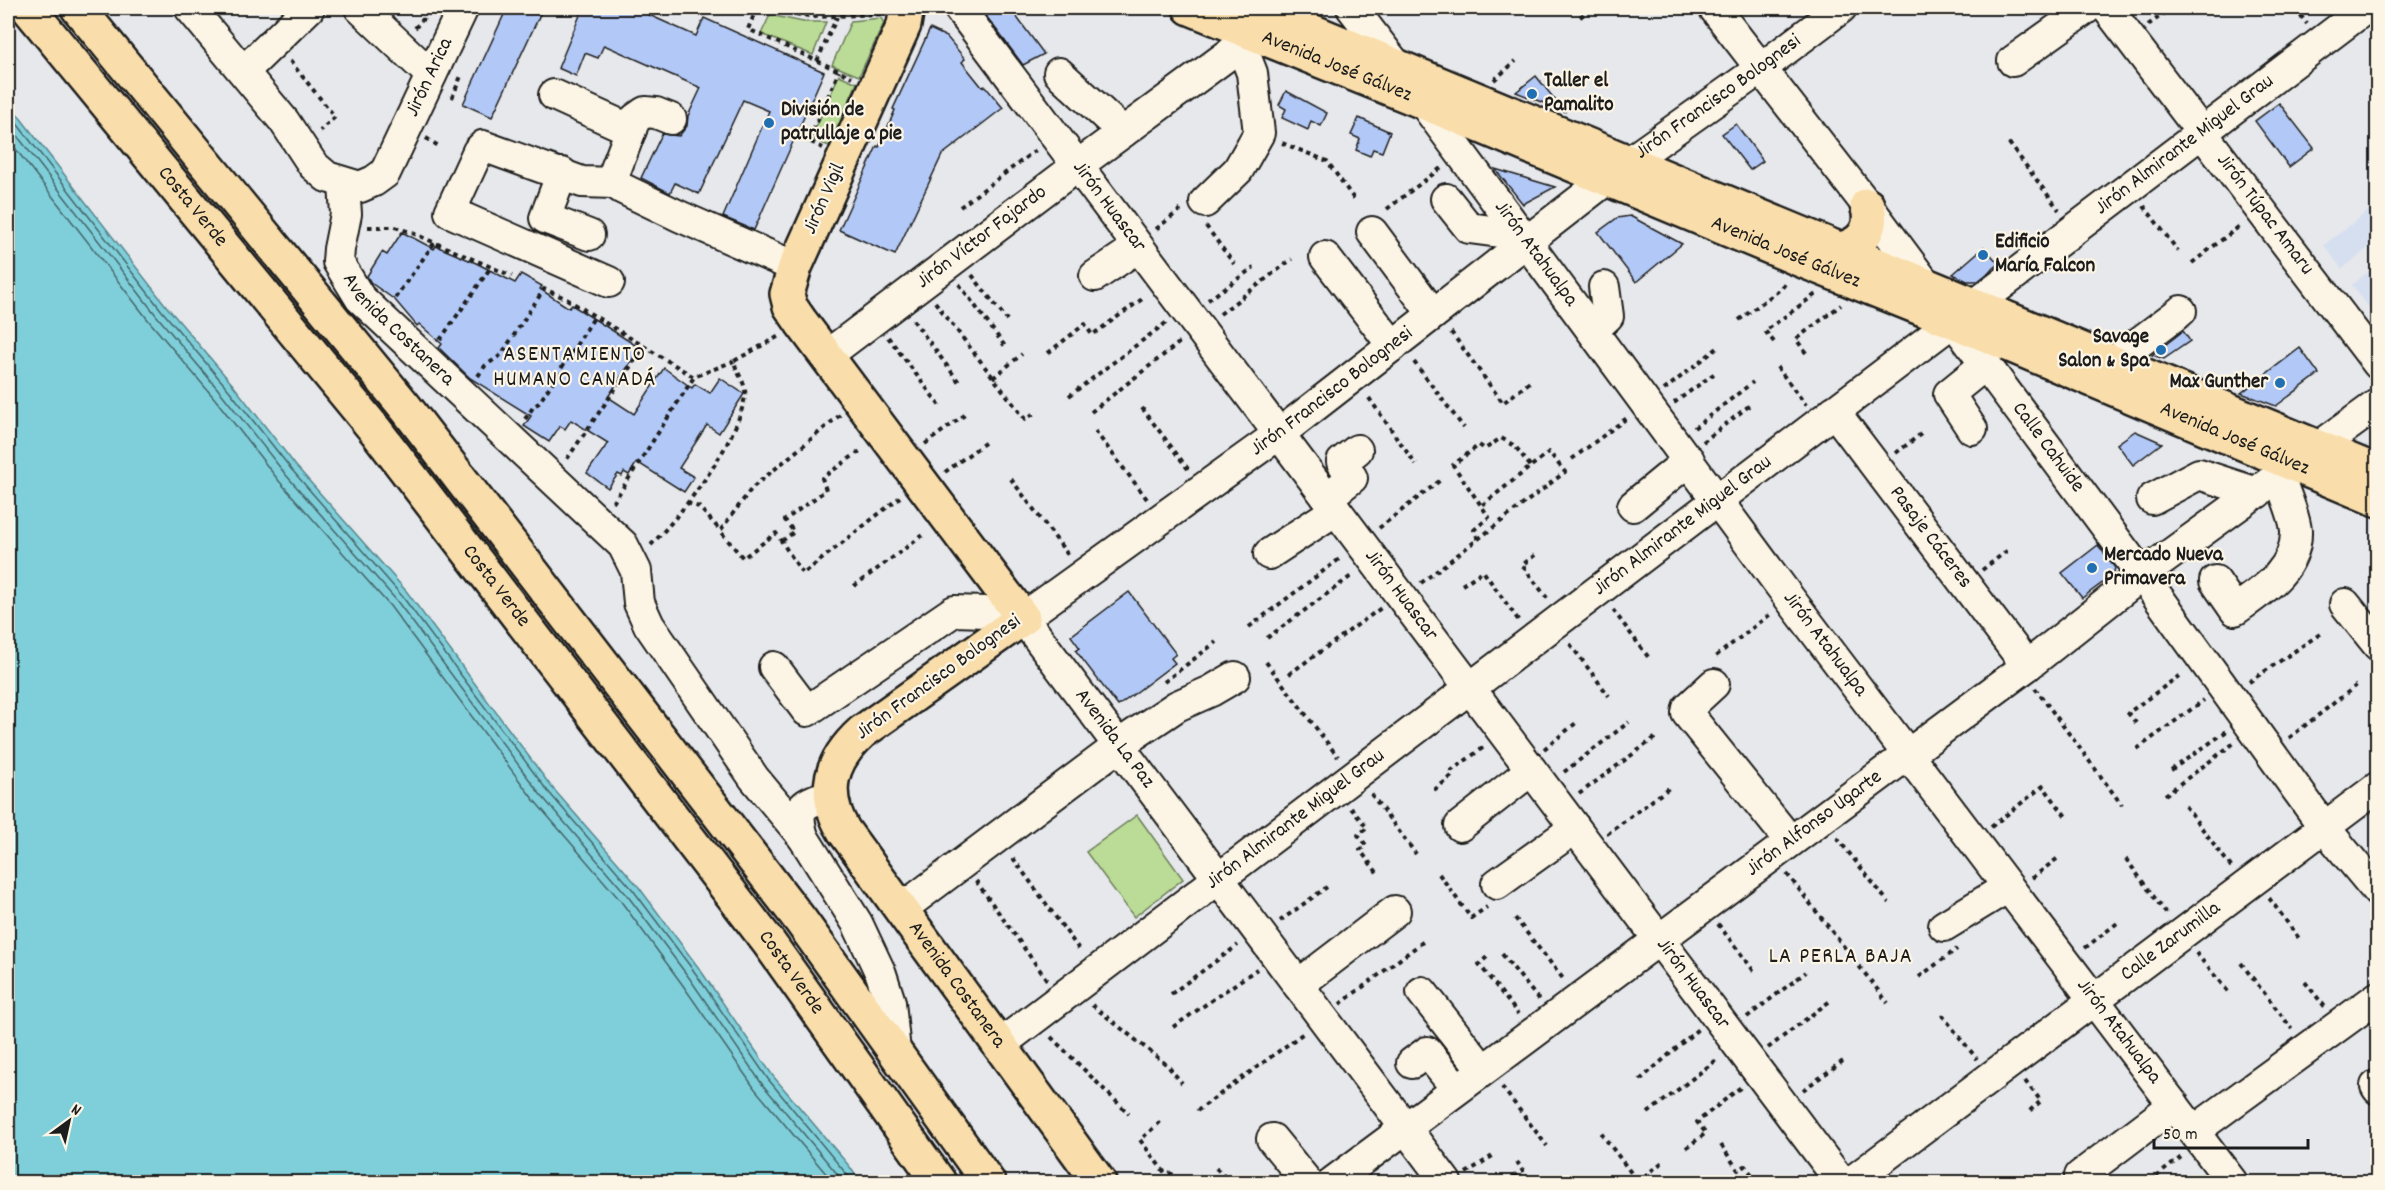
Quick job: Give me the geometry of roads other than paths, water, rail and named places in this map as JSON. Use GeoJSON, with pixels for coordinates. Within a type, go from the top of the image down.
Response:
{"type":"FeatureCollection","features":[{"type":"Feature","properties":{"kind":"main road","name":"Costa Verde"},"geometry":{"type":"LineString","coordinates":[[28,8],[376,431],[769,943],[939,1182]]}},
{"type":"Feature","properties":{"kind":"main road","name":"Costa Verde"},"geometry":{"type":"LineString","coordinates":[[78,8],[406,408],[801,921],[988,1182]]}},
{"type":"Feature","properties":{"kind":"main road","name":"Avenida José Gálvez"},"geometry":{"type":"LineString","coordinates":[[1190,8],[1265,22],[1396,65],[1801,260],[1927,285],[1963,313],[2287,471],[2378,500]]}},
{"type":"Feature","properties":{"kind":"main road","name":"Jirón Vigil"},"geometry":{"type":"LineString","coordinates":[[791,280],[904,25],[906,13],[896,12]]}},
{"type":"Feature","properties":{"kind":"main road","name":"Avenida José Gálvez"},"geometry":{"type":"LineString","coordinates":[[1265,22],[1423,102],[1617,171],[1848,270],[1963,313],[2113,363],[2287,471],[2378,472]]}},
{"type":"Feature","properties":{"kind":"main road"},"geometry":{"type":"LineString","coordinates":[[1848,270],[1851,247],[1863,237],[1870,222],[1867,205]]}},
{"type":"Feature","properties":{"kind":"main road","name":"Avenida La Paz"},"geometry":{"type":"LineString","coordinates":[[791,280],[790,306],[826,356],[932,478],[1017,622]]}},
{"type":"Feature","properties":{"kind":"main road","name":"Jirón Francisco Bolognesi"},"geometry":{"type":"LineString","coordinates":[[831,788],[839,758],[848,744],[1017,622]]}},
{"type":"Feature","properties":{"kind":"main road","name":"Avenida Costanera"},"geometry":{"type":"LineString","coordinates":[[831,788],[837,820],[998,1046],[1099,1182]]}},
{"type":"Feature","properties":{"kind":"street"},"geometry":{"type":"LineString","coordinates":[[190,8],[284,121],[313,165],[327,177],[344,184]]}},
{"type":"Feature","properties":{"kind":"street"},"geometry":{"type":"LineString","coordinates":[[244,71],[309,8]]}},
{"type":"Feature","properties":{"kind":"street"},"geometry":{"type":"LineString","coordinates":[[360,8],[431,75]]}},
{"type":"Feature","properties":{"kind":"street","name":"Jirón Arica"},"geometry":{"type":"LineString","coordinates":[[344,184],[360,188],[385,173],[463,8]]}},
{"type":"Feature","properties":{"kind":"street","name":"Jirón Huascar"},"geometry":{"type":"LineString","coordinates":[[959,8],[1841,1182]]}},
{"type":"Feature","properties":{"kind":"street"},"geometry":{"type":"LineString","coordinates":[[1352,8],[1396,65]]}},
{"type":"Feature","properties":{"kind":"street"},"geometry":{"type":"LineString","coordinates":[[1714,8],[1927,285]]}},
{"type":"Feature","properties":{"kind":"street","name":"Jirón Francisco Bolognesi"},"geometry":{"type":"LineString","coordinates":[[1017,622],[1279,434],[1403,354],[1442,323],[1525,238],[1841,8]]}},
{"type":"Feature","properties":{"kind":"street"},"geometry":{"type":"LineString","coordinates":[[2013,62],[2087,8]]}},
{"type":"Feature","properties":{"kind":"street","name":"Jirón Túpac Amaru"},"geometry":{"type":"LineString","coordinates":[[2107,8],[2378,364]]}},
{"type":"Feature","properties":{"kind":"street","name":"Jirón Almirante Miguel Grau"},"geometry":{"type":"LineString","coordinates":[[998,1046],[2366,8]]}},
{"type":"Feature","properties":{"kind":"street"},"geometry":{"type":"LineString","coordinates":[[1197,203],[1238,170],[1259,134],[1252,73],[1265,22]]}},
{"type":"Feature","properties":{"kind":"street","name":"Jirón Víctor Fajardo"},"geometry":{"type":"LineString","coordinates":[[826,356],[1265,22]]}},
{"type":"Feature","properties":{"kind":"street"},"geometry":{"type":"LineString","coordinates":[[1059,73],[1123,132]]}},
{"type":"Feature","properties":{"kind":"street"},"geometry":{"type":"LineString","coordinates":[[555,95],[631,130]]}},
{"type":"Feature","properties":{"kind":"street","name":"Jirón Atahualpa"},"geometry":{"type":"LineString","coordinates":[[1423,102],[1652,409],[1790,599],[2232,1182]]}},
{"type":"Feature","properties":{"kind":"street"},"geometry":{"type":"LineString","coordinates":[[614,183],[614,174],[636,119],[645,112],[656,113],[671,119]]}},
{"type":"Feature","properties":{"kind":"street"},"geometry":{"type":"LineString","coordinates":[[609,282],[450,212],[483,146],[582,182],[614,183],[679,216],[791,280]]}},
{"type":"Feature","properties":{"kind":"street"},"geometry":{"type":"LineString","coordinates":[[562,173],[545,218],[589,235]]}},
{"type":"Feature","properties":{"kind":"street","name":"Avenida Costanera"},"geometry":{"type":"LineString","coordinates":[[344,184],[346,214],[338,262],[360,298],[623,545],[636,571],[639,603],[649,625],[754,778],[802,837]]}},
{"type":"Feature","properties":{"kind":"street"},"geometry":{"type":"LineString","coordinates":[[1446,199],[1464,226],[1525,238]]}},
{"type":"Feature","properties":{"kind":"street"},"geometry":{"type":"LineString","coordinates":[[1379,221],[1442,323]]}},
{"type":"Feature","properties":{"kind":"street"},"geometry":{"type":"LineString","coordinates":[[1095,276],[1137,246]]}},
{"type":"Feature","properties":{"kind":"street"},"geometry":{"type":"LineString","coordinates":[[1325,258],[1403,354]]}},
{"type":"Feature","properties":{"kind":"street"},"geometry":{"type":"LineString","coordinates":[[1593,330],[1608,316],[1605,287]]}},
{"type":"Feature","properties":{"kind":"street"},"geometry":{"type":"LineString","coordinates":[[2113,363],[2181,311]]}},
{"type":"Feature","properties":{"kind":"street","name":"Calle Cahuide"},"geometry":{"type":"LineString","coordinates":[[1963,313],[1986,364],[2203,658],[2324,827],[2375,886]]}},
{"type":"Feature","properties":{"kind":"street"},"geometry":{"type":"LineString","coordinates":[[1972,429],[1948,394],[1986,364]]}},
{"type":"Feature","properties":{"kind":"street","name":"Jirón Alfonso Ugarte"},"geometry":{"type":"LineString","coordinates":[[1333,1182],[2024,668],[2142,575],[2378,404]]}},
{"type":"Feature","properties":{"kind":"street","name":"Pasaje Cáceres"},"geometry":{"type":"LineString","coordinates":[[1826,417],[1876,468],[2024,668]]}},
{"type":"Feature","properties":{"kind":"street"},"geometry":{"type":"LineString","coordinates":[[1269,555],[1331,504],[1352,478],[1342,462],[1357,450]]}},
{"type":"Feature","properties":{"kind":"street"},"geometry":{"type":"LineString","coordinates":[[1633,506],[1683,452]]}},
{"type":"Feature","properties":{"kind":"street"},"geometry":{"type":"LineString","coordinates":[[2152,499],[2199,474],[2287,471],[2296,531],[2293,548],[2284,568],[2270,585],[2235,610],[2215,581]]}},
{"type":"Feature","properties":{"kind":"street"},"geometry":{"type":"LineString","coordinates":[[2345,604],[2378,645]]}},
{"type":"Feature","properties":{"kind":"street"},"geometry":{"type":"LineString","coordinates":[[774,667],[807,711],[954,611],[985,612],[1017,622]]}},
{"type":"Feature","properties":{"kind":"street","name":"Avenida La Paz"},"geometry":{"type":"LineString","coordinates":[[1017,622],[1119,746],[1405,1128],[1453,1180]]}},
{"type":"Feature","properties":{"kind":"street"},"geometry":{"type":"LineString","coordinates":[[1715,670],[1688,708],[1687,713],[1781,848]]}},
{"type":"Feature","properties":{"kind":"street"},"geometry":{"type":"LineString","coordinates":[[900,910],[1119,746],[1177,706],[1235,677]]}},
{"type":"Feature","properties":{"kind":"street","name":"Calle Zarumilla"},"geometry":{"type":"LineString","coordinates":[[1851,1182],[2378,787]]}},
{"type":"Feature","properties":{"kind":"street"},"geometry":{"type":"LineString","coordinates":[[831,788],[803,805],[799,814],[802,837],[857,923],[878,965],[890,1002],[896,1052]]}},
{"type":"Feature","properties":{"kind":"street"},"geometry":{"type":"LineString","coordinates":[[1460,826],[1554,801]]}},
{"type":"Feature","properties":{"kind":"street"},"geometry":{"type":"LineString","coordinates":[[1497,884],[1554,801]]}},
{"type":"Feature","properties":{"kind":"street"},"geometry":{"type":"LineString","coordinates":[[1944,926],[2010,890]]}},
{"type":"Feature","properties":{"kind":"street"},"geometry":{"type":"LineString","coordinates":[[1298,985],[1395,911]]}},
{"type":"Feature","properties":{"kind":"street"},"geometry":{"type":"LineString","coordinates":[[1422,992],[1485,1068]]}},
{"type":"Feature","properties":{"kind":"street"},"geometry":{"type":"LineString","coordinates":[[2198,1136],[2306,1048],[2378,997]]}},
{"type":"Feature","properties":{"kind":"street"},"geometry":{"type":"LineString","coordinates":[[1412,1063],[1427,1052],[1457,1089]]}},
{"type":"Feature","properties":{"kind":"street"},"geometry":{"type":"LineString","coordinates":[[2080,1176],[2174,1105]]}},
{"type":"Feature","properties":{"kind":"street"},"geometry":{"type":"LineString","coordinates":[[1272,1138],[1307,1182]]}},
{"type":"Feature","properties":{"kind":"water"},"geometry":{"type":"Polygon","coordinates":[[[8,102],[167,307],[233,385],[296,466],[407,592],[550,785],[638,886],[701,971],[773,1076],[860,1182],[8,1182],[8,102]]]}},
{"type":"Feature","properties":{"kind":"place","name":"Taller el Pamalito"},"geometry":{"type":"Point","coordinates":[1532,94]}},
{"type":"Feature","properties":{"kind":"place","name":"División de patrullaje a pie"},"geometry":{"type":"Point","coordinates":[769,123]}},
{"type":"Feature","properties":{"kind":"place","name":"Edificio María Falcon"},"geometry":{"type":"Point","coordinates":[1983,255]}},
{"type":"Feature","properties":{"kind":"place","name":"Savage Salon & Spa"},"geometry":{"type":"Point","coordinates":[2161,350]}},
{"type":"Feature","properties":{"kind":"place","name":"Max Gunther"},"geometry":{"type":"Point","coordinates":[2280,383]}},
{"type":"Feature","properties":{"kind":"place","name":"Mercado Nueva Primavera"},"geometry":{"type":"Point","coordinates":[2092,568]}},
{"type":"Feature","properties":{"kind":"district","name":"ASENTAMIENTO HUMANO CANADÁ"},"geometry":{"type":"Point","coordinates":[575,368]}},
{"type":"Feature","properties":{"kind":"district","name":"LA PERLA BAJA"},"geometry":{"type":"Point","coordinates":[1841,957]}}]}
